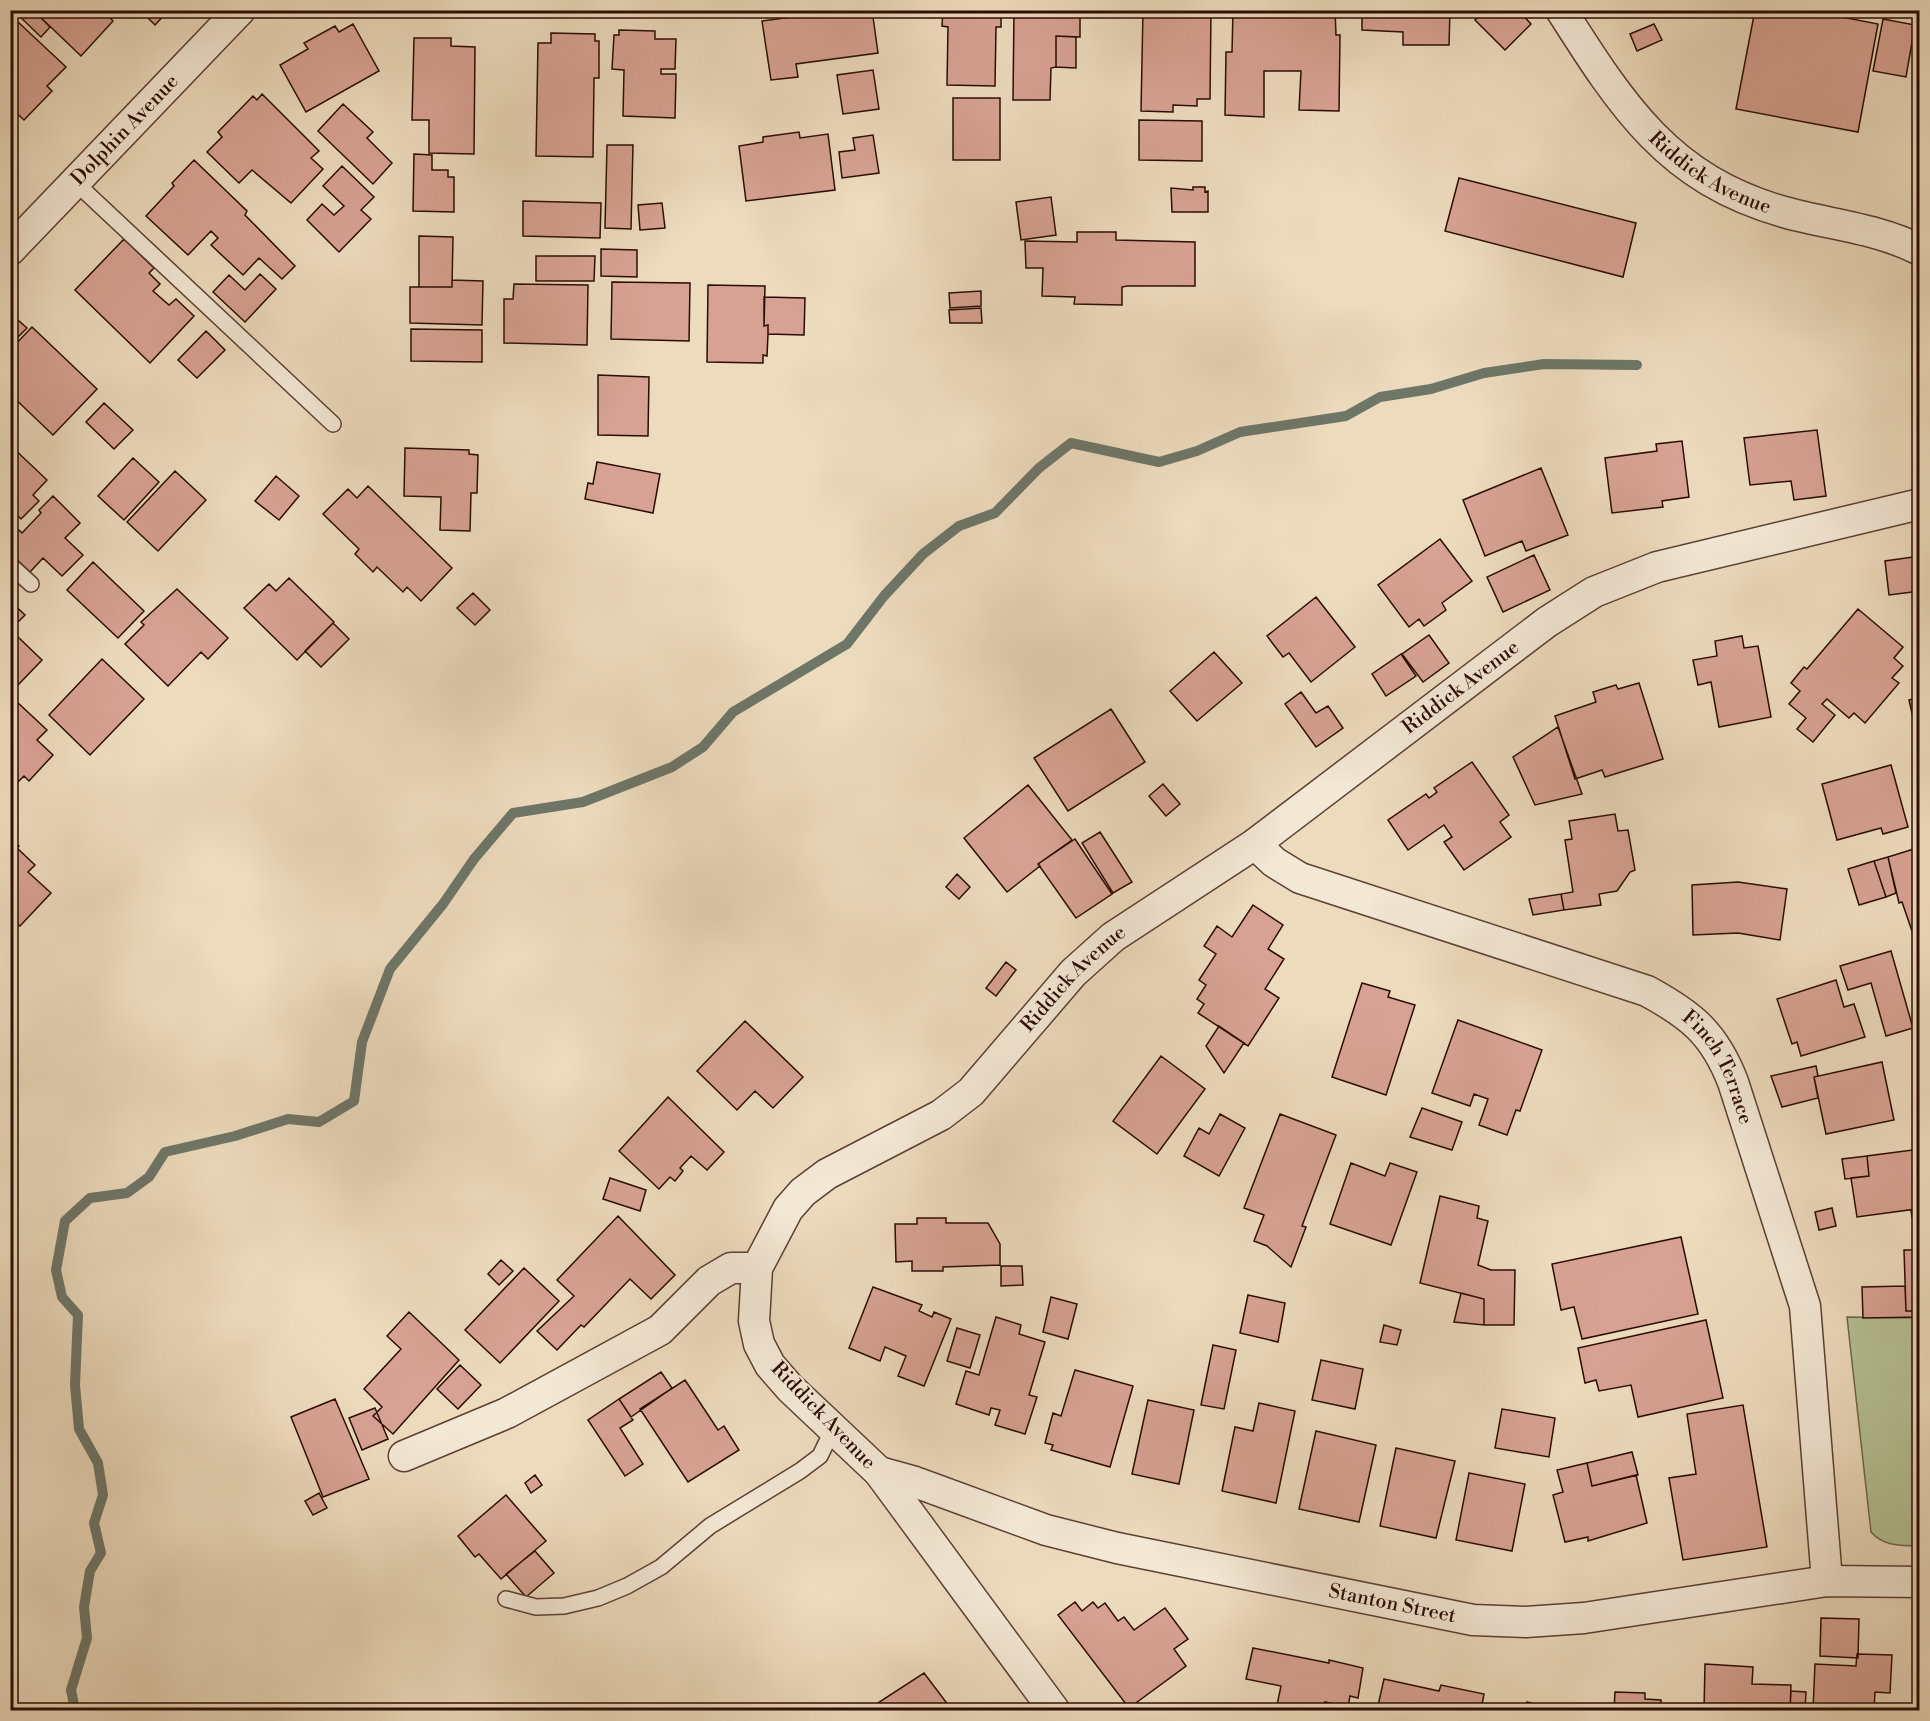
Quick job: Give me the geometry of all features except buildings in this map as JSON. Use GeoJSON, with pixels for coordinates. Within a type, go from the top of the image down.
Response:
{"type":"FeatureCollection","features":[{"type":"Feature","properties":{"kind":"street","name":"Dolphin Avenue"},"geometry":{"type":"LineString","coordinates":[[10,250],[240,10]]}},
{"type":"Feature","properties":{"kind":"street","name":"Riddick Avenue"},"geometry":{"type":"LineString","coordinates":[[1561,10],[1630,114],[1666,151],[1727,192],[1784,212],[1895,237],[1920,250]]}},
{"type":"Feature","properties":{"kind":"street","name":"Riddick Avenue"},"geometry":{"type":"LineString","coordinates":[[1054,1710],[879,1472],[770,1365],[759,1344],[754,1321],[757,1268],[788,1209],[803,1192],[827,1174],[941,1115],[971,1092],[1073,973],[1113,937],[1255,844],[1547,622],[1594,592],[1656,567],[1920,504]]}},
{"type":"Feature","properties":{"kind":"street","name":"Finch Terrace"},"geometry":{"type":"LineString","coordinates":[[1255,844],[1274,862],[1300,878],[1647,991],[1680,1009],[1707,1032],[1724,1058],[1733,1082],[1805,1306],[1827,1581]]}},
{"type":"Feature","properties":{"kind":"street"},"geometry":{"type":"LineString","coordinates":[[404,1456],[507,1413],[660,1330],[709,1281],[731,1268],[757,1268]]}},
{"type":"Feature","properties":{"kind":"street","name":"Stanton Street"},"geometry":{"type":"LineString","coordinates":[[879,1472],[915,1482],[1046,1530],[1117,1548],[1473,1620],[1526,1622],[1584,1618],[1827,1581],[1920,1581]]}},
{"type":"Feature","properties":{"kind":"lane"},"geometry":{"type":"LineString","coordinates":[[75,182],[333,424]]}},
{"type":"Feature","properties":{"kind":"lane"},"geometry":{"type":"LineString","coordinates":[[10,565],[31,584]]}},
{"type":"Feature","properties":{"kind":"lane"},"geometry":{"type":"LineString","coordinates":[[506,1599],[536,1607],[564,1606],[598,1598],[627,1586],[661,1567],[710,1526],[800,1471],[819,1456],[833,1429]]}},
{"type":"Feature","properties":{"kind":"green space"},"geometry":{"type":"Polygon","coordinates":[[[1847,1317],[1919,1318],[1919,1546],[1887,1543],[1871,1532],[1847,1317]]]}},
{"type":"Feature","properties":{"kind":"waterway"},"geometry":{"type":"LineString","coordinates":[[75,1710],[71,1690],[87,1638],[84,1607],[90,1571],[101,1553],[94,1523],[103,1495],[98,1463],[79,1429],[75,1385],[78,1315],[62,1297],[56,1270],[65,1221],[90,1198],[127,1193],[149,1177],[165,1152],[235,1136],[288,1119],[319,1122],[354,1101],[362,1042],[390,969],[443,904],[474,859],[513,813],[583,802],[672,767],[703,747],[733,712],[847,644],[884,596],[923,554],[959,526],[995,513],[1039,468],[1071,443],[1159,462],[1197,451],[1240,432],[1346,416],[1380,397],[1431,389],[1484,373],[1544,364],[1637,365]]}}]}
